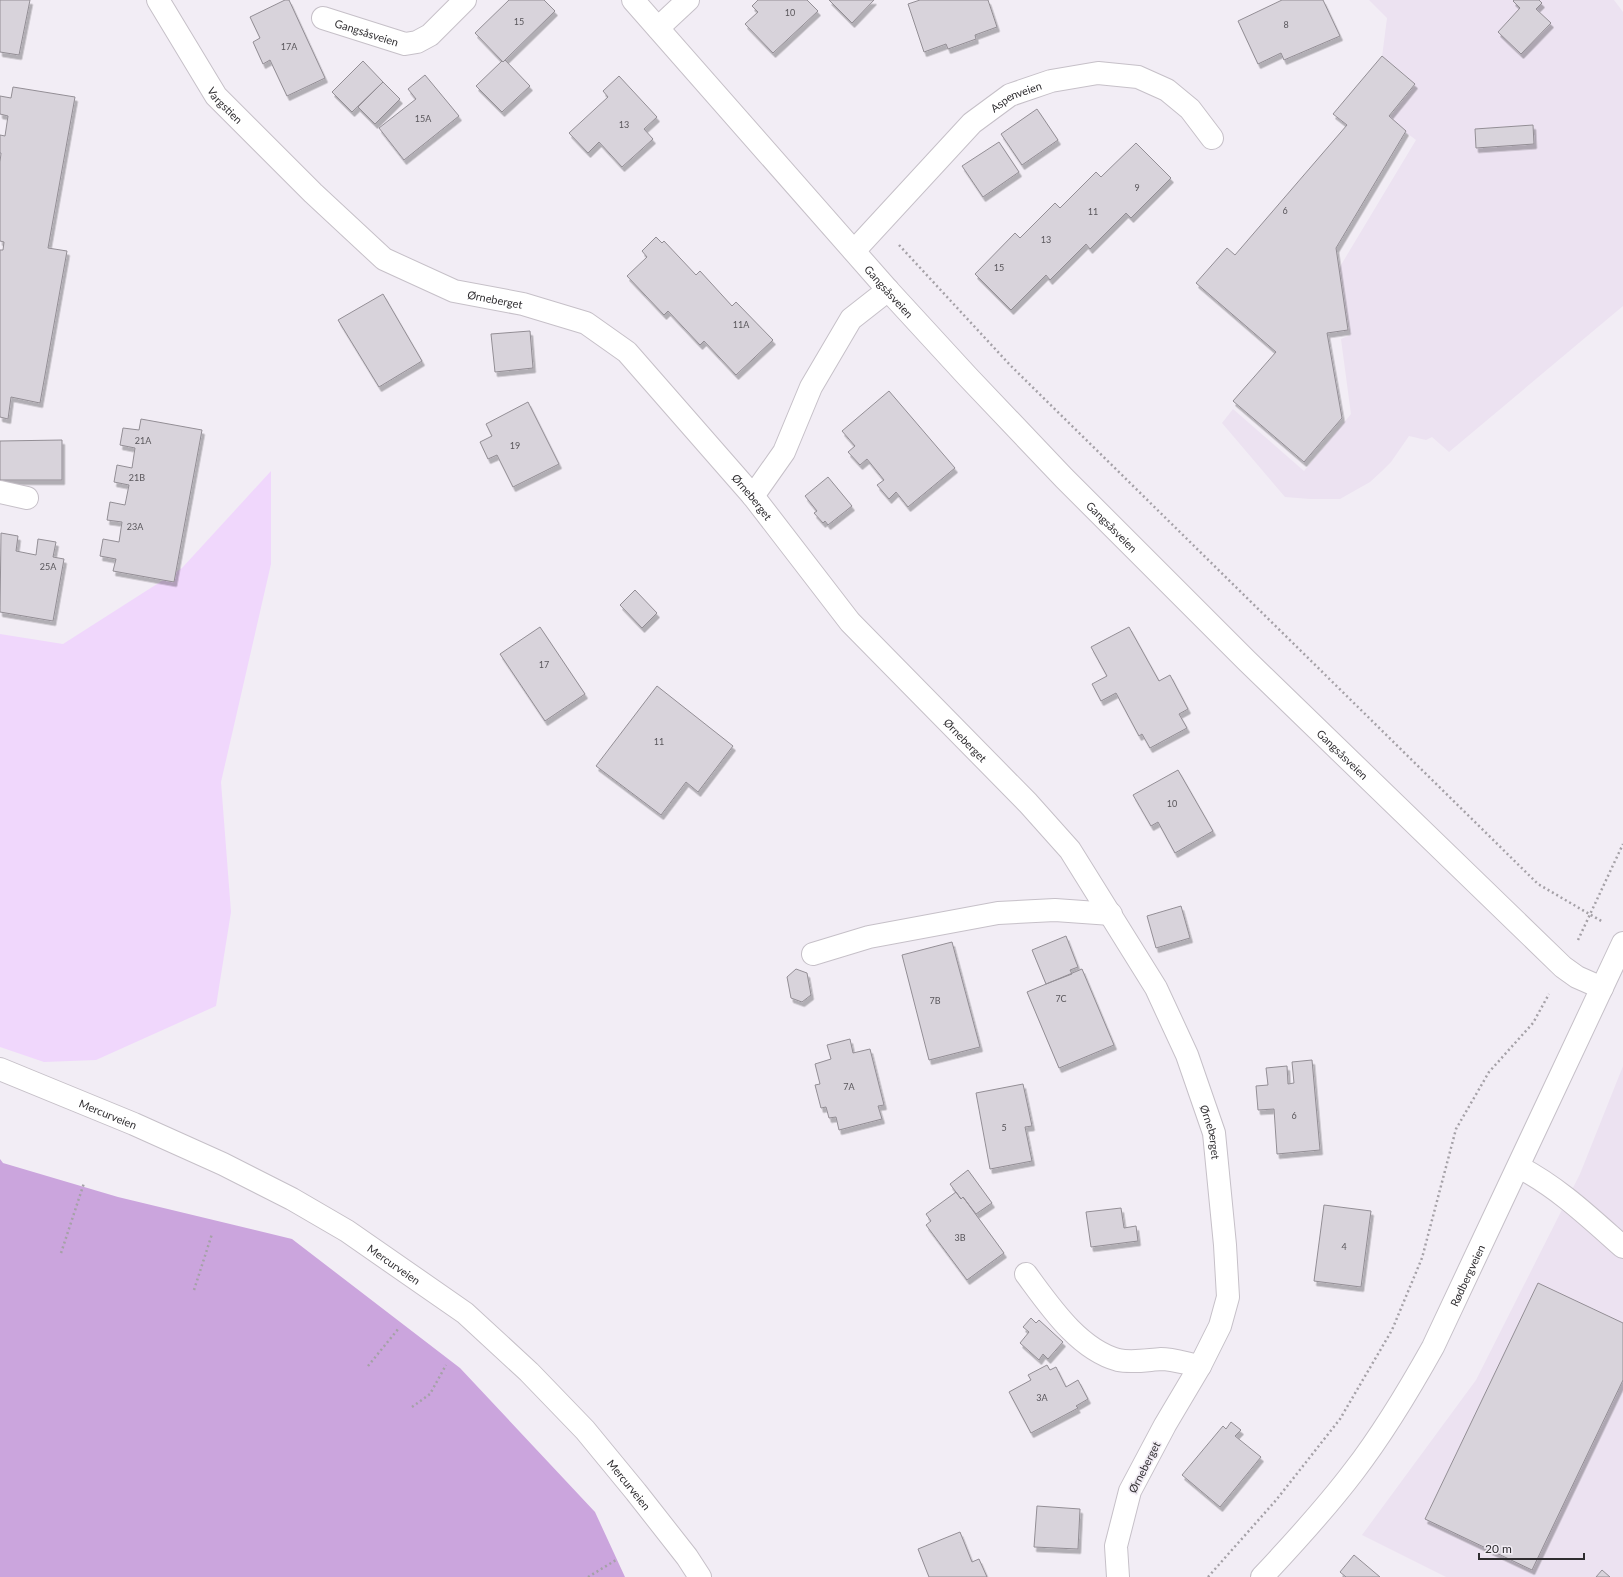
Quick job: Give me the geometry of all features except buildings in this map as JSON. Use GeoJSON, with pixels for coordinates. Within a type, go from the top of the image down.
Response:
{"type":"FeatureCollection","features":[{"type":"Feature","properties":{"kind":"street","name":"Vargstien"},"geometry":{"type":"LineString","coordinates":[[158,0],[216,96],[313,193]]}},
{"type":"Feature","properties":{"kind":"street","name":"Gangsåsveien"},"geometry":{"type":"LineString","coordinates":[[323,18],[405,44],[418,42],[430,35],[465,0]]}},
{"type":"Feature","properties":{"kind":"street","name":"Gangsåsveien"},"geometry":{"type":"LineString","coordinates":[[633,0],[888,290],[1064,478],[1247,661],[1564,967],[1577,977],[1602,988]]}},
{"type":"Feature","properties":{"kind":"street"},"geometry":{"type":"LineString","coordinates":[[658,28],[688,0]]}},
{"type":"Feature","properties":{"kind":"street","name":"Aspenveien"},"geometry":{"type":"LineString","coordinates":[[854,251],[972,123],[1010,95],[1051,81],[1098,73],[1138,77],[1167,90],[1190,109],[1212,138]]}},
{"type":"Feature","properties":{"kind":"street","name":"Ørneberget"},"geometry":{"type":"LineString","coordinates":[[313,193],[384,259],[454,291],[523,304],[586,323],[627,352],[753,496],[850,622],[1028,803],[1070,850],[1156,988],[1186,1055],[1214,1133],[1225,1245],[1228,1297],[1220,1326],[1200,1366],[1165,1425],[1130,1491],[1116,1546],[1118,1577]]}},
{"type":"Feature","properties":{"kind":"street"},"geometry":{"type":"LineString","coordinates":[[753,496],[784,452],[811,387],[851,319],[888,290]]}},
{"type":"Feature","properties":{"kind":"street"},"geometry":{"type":"LineString","coordinates":[[0,492],[27,498]]}},
{"type":"Feature","properties":{"kind":"street"},"geometry":{"type":"LineString","coordinates":[[813,954],[869,938],[998,913],[1056,910],[1111,914]]}},
{"type":"Feature","properties":{"kind":"street","name":"Rødbergveien"},"geometry":{"type":"LineString","coordinates":[[1262,1577],[1307,1528],[1355,1471],[1401,1404],[1433,1347],[1623,943]]}},
{"type":"Feature","properties":{"kind":"street","name":"Mercurveien"},"geometry":{"type":"LineString","coordinates":[[0,1069],[141,1127],[223,1164],[292,1199],[347,1231],[465,1313],[529,1372],[585,1430],[636,1492],[700,1577]]}},
{"type":"Feature","properties":{"kind":"street"},"geometry":{"type":"LineString","coordinates":[[1519,1166],[1542,1179],[1623,1247]]}},
{"type":"Feature","properties":{"kind":"street"},"geometry":{"type":"LineString","coordinates":[[1026,1274],[1059,1319],[1091,1347],[1106,1356],[1134,1362],[1163,1359],[1200,1366]]}},
{"type":"Feature","properties":{"kind":"path"},"geometry":{"type":"LineString","coordinates":[[879,224],[1010,365],[1538,884],[1608,925]]}},
{"type":"Feature","properties":{"kind":"path"},"geometry":{"type":"LineString","coordinates":[[1578,940],[1623,844]]}},
{"type":"Feature","properties":{"kind":"path"},"geometry":{"type":"LineString","coordinates":[[1208,1577],[1277,1499],[1340,1419],[1392,1330],[1419,1265],[1456,1129],[1489,1072],[1533,1023],[1552,988]]}},
{"type":"Feature","properties":{"kind":"path"},"geometry":{"type":"LineString","coordinates":[[61,1253],[84,1183]]}},
{"type":"Feature","properties":{"kind":"path"},"geometry":{"type":"LineString","coordinates":[[194,1290],[212,1234]]}},
{"type":"Feature","properties":{"kind":"path"},"geometry":{"type":"LineString","coordinates":[[368,1366],[399,1328]]}},
{"type":"Feature","properties":{"kind":"path"},"geometry":{"type":"LineString","coordinates":[[412,1407],[430,1394],[446,1365]]}},
{"type":"Feature","properties":{"kind":"path"},"geometry":{"type":"LineString","coordinates":[[588,1577],[616,1560]]}},
{"type":"Feature","properties":{"kind":"shaded area"},"geometry":{"type":"Polygon","coordinates":[[[1369,0],[1614,0],[1623,12],[1623,306],[1449,452],[1432,437],[1426,440],[1409,436],[1391,462],[1370,482],[1340,499],[1285,497],[1222,423],[1233,409],[1304,471],[1351,414],[1341,339],[1350,335],[1338,270],[1416,140],[1388,119],[1415,85],[1382,57],[1387,18],[1369,0]]]}},
{"type":"Feature","properties":{"kind":"shaded area"},"geometry":{"type":"Polygon","coordinates":[[[271,471],[271,564],[221,782],[231,912],[216,1006],[96,1060],[44,1062],[0,1047],[0,634],[63,644],[182,568],[271,471]]]}},
{"type":"Feature","properties":{"kind":"shaded area"},"geometry":{"type":"Polygon","coordinates":[[[1623,1066],[1623,1577],[1446,1577],[1362,1535],[1476,1380],[1580,1174],[1623,1066]]]}},
{"type":"Feature","properties":{"kind":"shaded area"},"geometry":{"type":"Polygon","coordinates":[[[0,1159],[3,1163],[118,1197],[292,1239],[460,1368],[595,1512],[625,1577],[0,1577],[0,1159]]]}}]}
